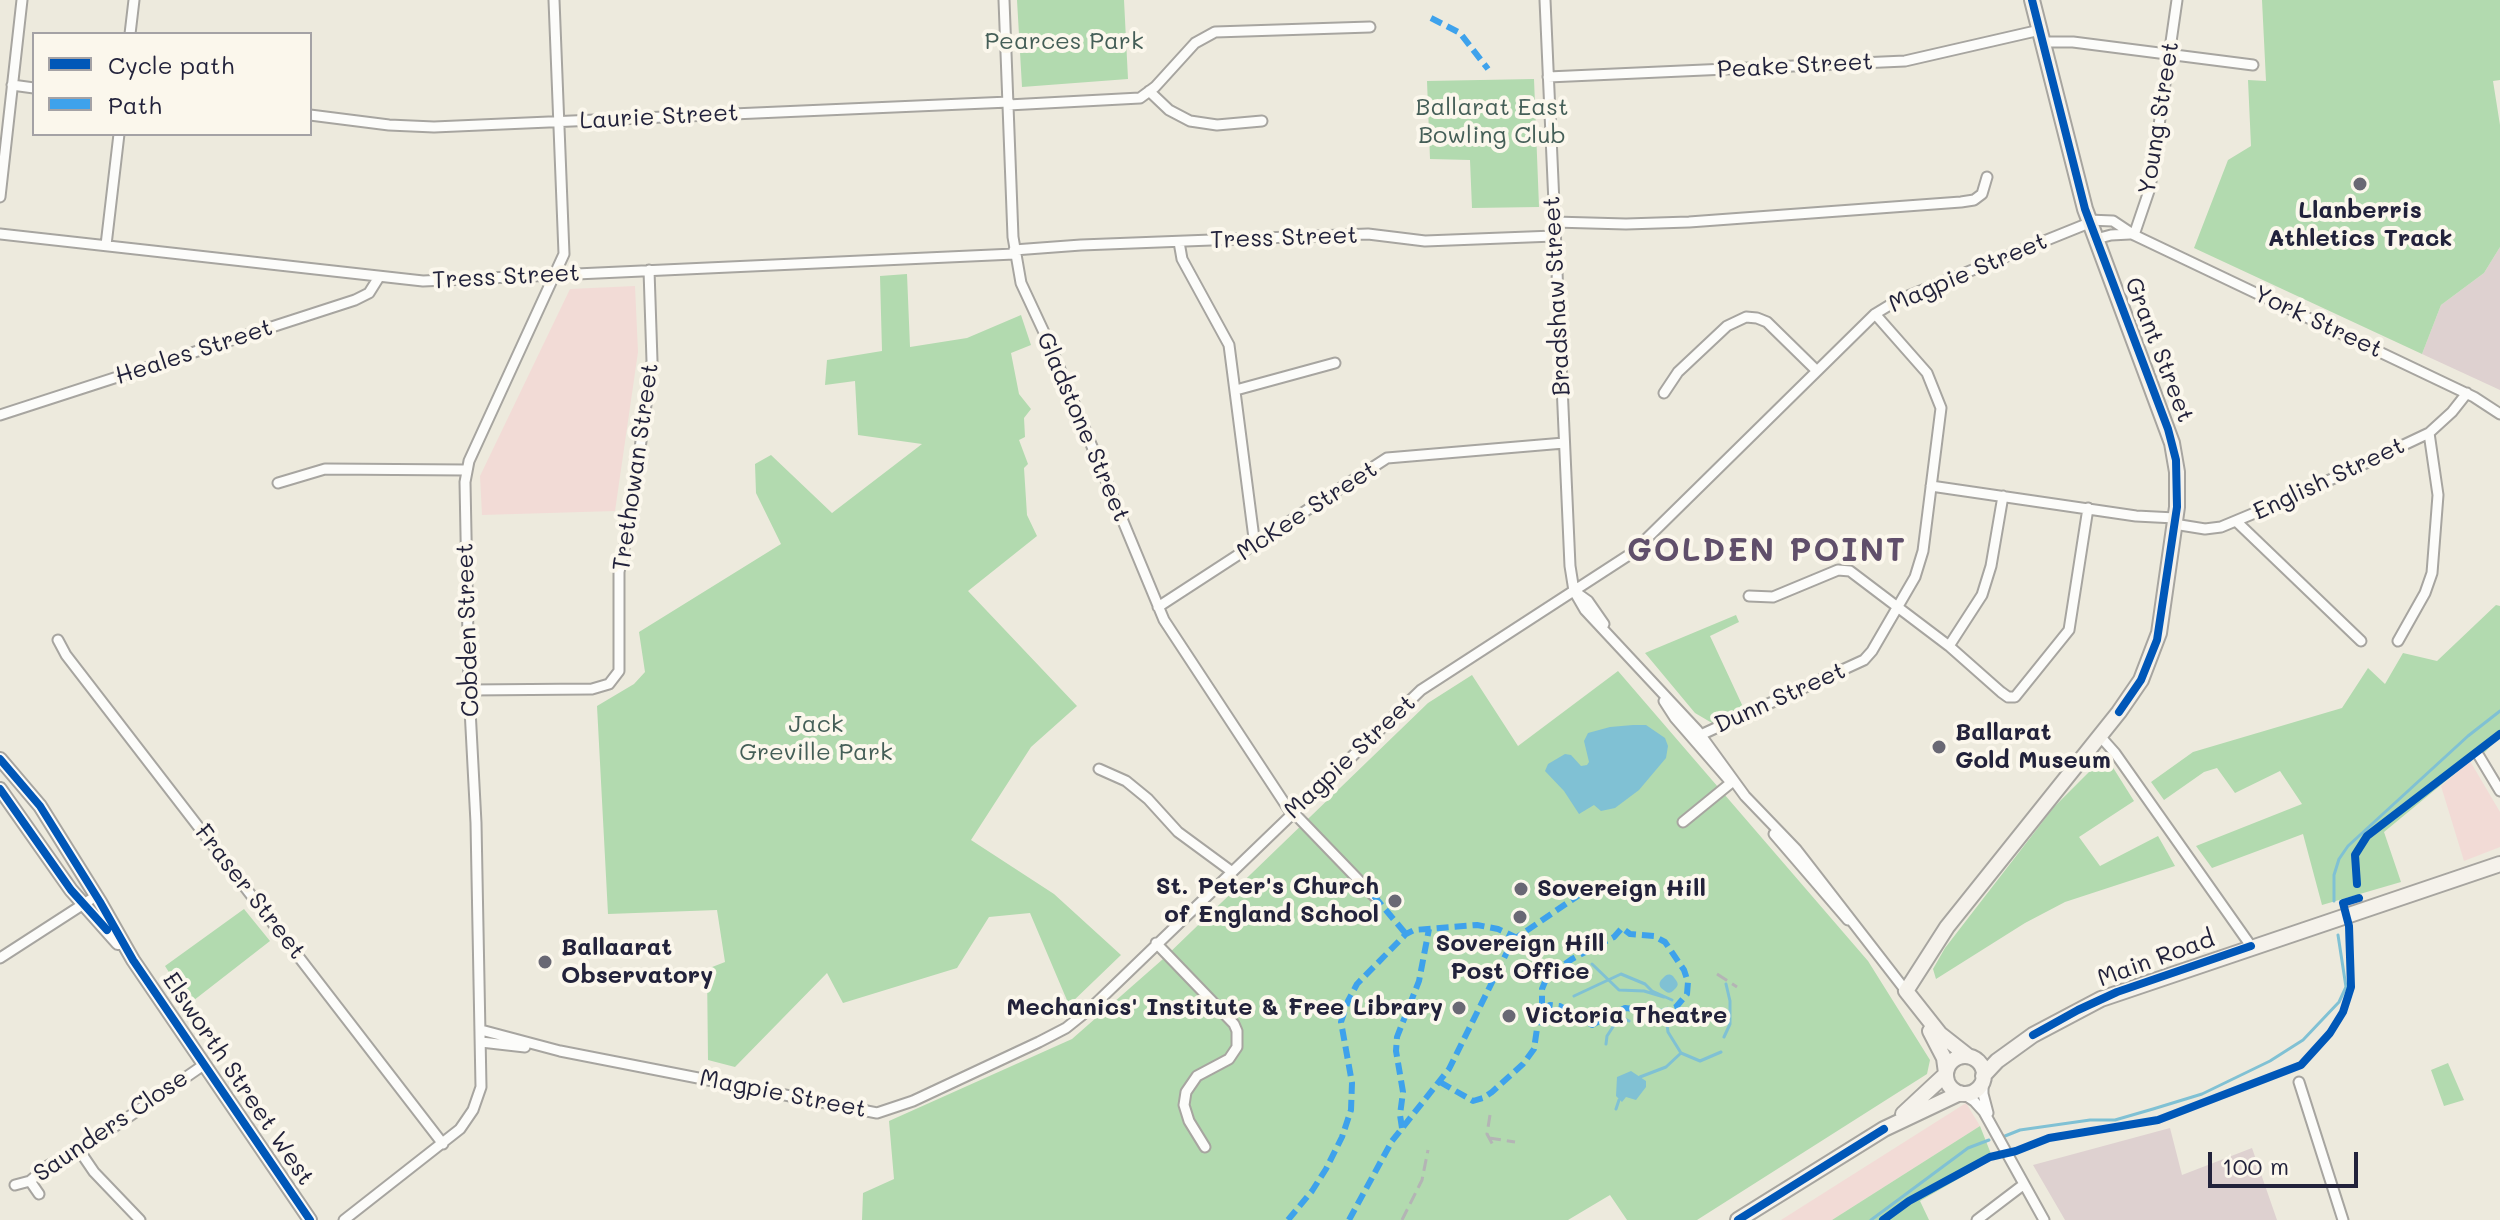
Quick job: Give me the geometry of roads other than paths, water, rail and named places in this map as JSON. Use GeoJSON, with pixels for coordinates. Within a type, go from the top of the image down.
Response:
{"type":"FeatureCollection","features":[{"type":"Feature","properties":{"kind":"main road","name":"Grant Street"},"geometry":{"type":"LineString","coordinates":[[1908,994],[1942,934],[2135,689],[2154,652],[2159,633],[2174,521],[2178,485],[2172,443],[2089,222],[2032,0]]}},
{"type":"Feature","properties":{"kind":"main road","name":"Main Road"},"geometry":{"type":"LineString","coordinates":[[1969,1057],[1993,1052],[2033,1035],[2101,999],[2500,864]]}},
{"type":"Feature","properties":{"kind":"main road"},"geometry":{"type":"LineString","coordinates":[[1738,1220],[1884,1129],[1961,1093],[1976,1090],[1983,1077],[1980,1064],[1940,1034],[1908,994]]}},
{"type":"Feature","properties":{"kind":"main road"},"geometry":{"type":"LineString","coordinates":[[1908,994],[1941,1051],[1950,1086],[1961,1093]]}},
{"type":"Feature","properties":{"kind":"main road","name":"Main Road"},"geometry":{"type":"LineString","coordinates":[[1983,1077],[1997,1061],[2033,1035]]}},
{"type":"Feature","properties":{"kind":"main road"},"geometry":{"type":"LineString","coordinates":[[1884,1129],[1921,1099],[1946,1073],[1953,1060],[1969,1057]]}},
{"type":"Feature","properties":{"kind":"street"},"geometry":{"type":"LineString","coordinates":[[0,197],[22,0]]}},
{"type":"Feature","properties":{"kind":"street"},"geometry":{"type":"LineString","coordinates":[[130,32],[134,0]]}},
{"type":"Feature","properties":{"kind":"street","name":"Cobden Street"},"geometry":{"type":"LineString","coordinates":[[344,1220],[465,1124],[481,1087],[464,498],[466,470],[557,275],[565,244],[554,0]]}},
{"type":"Feature","properties":{"kind":"street","name":"Gladstone Street"},"geometry":{"type":"LineString","coordinates":[[1004,0],[1014,252],[1024,290],[1158,607],[1174,637],[1292,812],[1374,896]]}},
{"type":"Feature","properties":{"kind":"street","name":"Bradshaw Street"},"geometry":{"type":"LineString","coordinates":[[1545,0],[1570,566],[1574,591]]}},
{"type":"Feature","properties":{"kind":"street","name":"Young Street"},"geometry":{"type":"LineString","coordinates":[[2134,235],[2150,188],[2177,0]]}},
{"type":"Feature","properties":{"kind":"street"},"geometry":{"type":"LineString","coordinates":[[1262,121],[1225,125],[1200,123],[1169,110],[1149,91],[1195,43],[1211,33],[1370,27]]}},
{"type":"Feature","properties":{"kind":"street","name":"Peake Street"},"geometry":{"type":"LineString","coordinates":[[1548,77],[1905,61],[2041,36],[2253,65]]}},
{"type":"Feature","properties":{"kind":"street"},"geometry":{"type":"LineString","coordinates":[[12,85],[32,88]]}},
{"type":"Feature","properties":{"kind":"street","name":"Laurie Street"},"geometry":{"type":"LineString","coordinates":[[312,115],[410,128],[1132,100],[1149,91]]}},
{"type":"Feature","properties":{"kind":"street"},"geometry":{"type":"LineString","coordinates":[[106,245],[119,136]]}},
{"type":"Feature","properties":{"kind":"street"},"geometry":{"type":"LineString","coordinates":[[1554,222],[1689,222],[1965,202],[1982,194],[1987,177]]}},
{"type":"Feature","properties":{"kind":"street","name":"York Street"},"geometry":{"type":"LineString","coordinates":[[2089,222],[2112,221],[2134,235],[2467,393],[2500,414]]}},
{"type":"Feature","properties":{"kind":"street","name":"Magpie Street"},"geometry":{"type":"LineString","coordinates":[[481,1030],[560,1051],[877,1113],[913,1101],[1066,1028],[1091,1008],[1421,690],[1639,547],[1875,314],[1892,302],[2089,222]]}},
{"type":"Feature","properties":{"kind":"street","name":"Tress Street"},"geometry":{"type":"LineString","coordinates":[[0,234],[423,281],[1014,252],[1072,245],[1368,234],[1425,241],[1554,236]]}},
{"type":"Feature","properties":{"kind":"street"},"geometry":{"type":"LineString","coordinates":[[2096,239],[2114,234],[2134,235]]}},
{"type":"Feature","properties":{"kind":"street"},"geometry":{"type":"LineString","coordinates":[[1179,242],[1182,259],[1227,339],[1255,546]]}},
{"type":"Feature","properties":{"kind":"street","name":"Trethowan Street"},"geometry":{"type":"LineString","coordinates":[[469,690],[597,688],[613,681],[621,664],[619,572],[631,514],[652,361],[649,270]]}},
{"type":"Feature","properties":{"kind":"street","name":"Heales Street"},"geometry":{"type":"LineString","coordinates":[[0,415],[355,300],[369,293],[379,277]]}},
{"type":"Feature","properties":{"kind":"street","name":"Dunn Street"},"geometry":{"type":"LineString","coordinates":[[1697,736],[1861,662],[1872,651],[1898,609],[1920,563],[1940,403],[1927,373],[1875,314]]}},
{"type":"Feature","properties":{"kind":"street"},"geometry":{"type":"LineString","coordinates":[[1664,393],[1678,372],[1727,326],[1740,318],[1752,317],[1770,325],[1817,371]]}},
{"type":"Feature","properties":{"kind":"street"},"geometry":{"type":"LineString","coordinates":[[1236,390],[1335,363]]}},
{"type":"Feature","properties":{"kind":"street","name":"English Street"},"geometry":{"type":"LineString","coordinates":[[1931,486],[2174,521],[2205,529],[2237,522],[2429,433],[2467,393]]}},
{"type":"Feature","properties":{"kind":"street"},"geometry":{"type":"LineString","coordinates":[[2398,641],[2425,593],[2432,573],[2438,495],[2429,433]]}},
{"type":"Feature","properties":{"kind":"street","name":"McKee Street"},"geometry":{"type":"LineString","coordinates":[[1158,607],[1387,458],[1564,443]]}},
{"type":"Feature","properties":{"kind":"street"},"geometry":{"type":"LineString","coordinates":[[278,483],[325,469],[466,470]]}},
{"type":"Feature","properties":{"kind":"street"},"geometry":{"type":"LineString","coordinates":[[1949,646],[1975,608],[1985,587],[2003,496]]}},
{"type":"Feature","properties":{"kind":"street"},"geometry":{"type":"LineString","coordinates":[[1749,596],[1773,597],[1842,569],[1854,573],[1949,646],[2001,692],[2011,697],[2019,695],[2069,630],[2088,508]]}},
{"type":"Feature","properties":{"kind":"street"},"geometry":{"type":"LineString","coordinates":[[2237,522],[2361,641]]}},
{"type":"Feature","properties":{"kind":"street"},"geometry":{"type":"LineString","coordinates":[[1574,591],[1588,601],[1614,639],[1655,687],[1675,718],[1697,736],[1745,796]]}},
{"type":"Feature","properties":{"kind":"street","name":"Fraser Street"},"geometry":{"type":"LineString","coordinates":[[58,640],[66,655],[443,1144]]}},
{"type":"Feature","properties":{"kind":"street"},"geometry":{"type":"LineString","coordinates":[[2099,735],[2115,753],[2251,946]]}},
{"type":"Feature","properties":{"kind":"street"},"geometry":{"type":"LineString","coordinates":[[1697,736],[1908,994]]}},
{"type":"Feature","properties":{"kind":"street"},"geometry":{"type":"LineString","coordinates":[[2479,756],[2500,791]]}},
{"type":"Feature","properties":{"kind":"street","name":"Elsworth Street West"},"geometry":{"type":"LineString","coordinates":[[0,759],[40,806],[133,960],[310,1220]]}},
{"type":"Feature","properties":{"kind":"street"},"geometry":{"type":"LineString","coordinates":[[1099,769],[1126,781],[1148,799],[1178,832],[1231,871]]}},
{"type":"Feature","properties":{"kind":"street"},"geometry":{"type":"LineString","coordinates":[[1683,822],[1732,782]]}},
{"type":"Feature","properties":{"kind":"street","name":"Elsworth Street West"},"geometry":{"type":"LineString","coordinates":[[0,789],[83,904],[133,960]]}},
{"type":"Feature","properties":{"kind":"street"},"geometry":{"type":"LineString","coordinates":[[0,958],[96,896]]}},
{"type":"Feature","properties":{"kind":"street"},"geometry":{"type":"LineString","coordinates":[[1156,943],[1237,1029],[1237,1047],[1229,1059],[1197,1076],[1186,1092],[1184,1105],[1189,1121],[1205,1147]]}},
{"type":"Feature","properties":{"kind":"street","name":"Magpie Street"},"geometry":{"type":"LineString","coordinates":[[481,1042],[560,1051]]}},
{"type":"Feature","properties":{"kind":"street","name":"Saunders Close"},"geometry":{"type":"LineString","coordinates":[[15,1185],[30,1181],[54,1162],[79,1150],[205,1064]]}},
{"type":"Feature","properties":{"kind":"street"},"geometry":{"type":"LineString","coordinates":[[1983,1077],[1983,1094],[1993,1128]]}},
{"type":"Feature","properties":{"kind":"street"},"geometry":{"type":"LineString","coordinates":[[2299,1082],[2343,1220]]}},
{"type":"Feature","properties":{"kind":"street"},"geometry":{"type":"LineString","coordinates":[[1961,1093],[1978,1104],[2044,1220]]}},
{"type":"Feature","properties":{"kind":"street"},"geometry":{"type":"LineString","coordinates":[[79,1150],[94,1172],[140,1220]]}},
{"type":"Feature","properties":{"kind":"street"},"geometry":{"type":"LineString","coordinates":[[30,1181],[39,1194]]}},
{"type":"Feature","properties":{"kind":"street"},"geometry":{"type":"LineString","coordinates":[[1977,1220],[2023,1185]]}},
{"type":"Feature","properties":{"kind":"water"},"geometry":{"type":"Polygon","coordinates":[[[1646,725],[1665,738],[1668,746],[1666,758],[1639,790],[1615,808],[1601,811],[1594,805],[1579,814],[1564,791],[1545,771],[1548,764],[1565,754],[1571,755],[1581,766],[1587,765],[1584,741],[1588,733],[1646,725]]]}},
{"type":"Feature","properties":{"kind":"water"},"geometry":{"type":"Polygon","coordinates":[[[1631,1071],[1646,1081],[1646,1087],[1636,1100],[1626,1097],[1622,1102],[1616,1096],[1617,1077],[1631,1071]]]}},
{"type":"Feature","properties":{"kind":"waterway"},"geometry":{"type":"LineString","coordinates":[[2334,901],[2334,875],[2339,859],[2348,846],[2468,736],[2500,711]]}},
{"type":"Feature","properties":{"kind":"waterway"},"geometry":{"type":"LineString","coordinates":[[2005,1136],[2020,1130],[2090,1120],[2115,1120],[2202,1094],[2270,1061],[2303,1040],[2339,1002],[2346,987],[2338,935]]}},
{"type":"Feature","properties":{"kind":"waterway"},"geometry":{"type":"LineString","coordinates":[[1592,964],[1619,990],[1644,991],[1664,997]]}},
{"type":"Feature","properties":{"kind":"waterway"},"geometry":{"type":"LineString","coordinates":[[1574,996],[1621,974],[1672,1000]]}},
{"type":"Feature","properties":{"kind":"waterway"},"geometry":{"type":"LineString","coordinates":[[1669,980],[1672,984],[1669,987],[1665,984],[1669,980]]}},
{"type":"Feature","properties":{"kind":"waterway"},"geometry":{"type":"LineString","coordinates":[[1724,1037],[1730,1024],[1726,984]]}},
{"type":"Feature","properties":{"kind":"waterway"},"geometry":{"type":"LineString","coordinates":[[1640,1077],[1666,1067],[1681,1053],[1667,1025],[1681,1009]]}},
{"type":"Feature","properties":{"kind":"waterway"},"geometry":{"type":"LineString","coordinates":[[1606,1044],[1607,1036],[1618,1019],[1629,1021]]}},
{"type":"Feature","properties":{"kind":"waterway"},"geometry":{"type":"LineString","coordinates":[[1681,1053],[1700,1061],[1721,1052]]}},
{"type":"Feature","properties":{"kind":"waterway"},"geometry":{"type":"LineString","coordinates":[[1616,1109],[1619,1100]]}},
{"type":"Feature","properties":{"kind":"waterway"},"geometry":{"type":"LineString","coordinates":[[1871,1220],[1968,1148],[1989,1140]]}},
{"type":"Feature","properties":{"kind":"railway"},"geometry":{"type":"LineString","coordinates":[[1717,974],[1737,987]]}},
{"type":"Feature","properties":{"kind":"railway"},"geometry":{"type":"LineString","coordinates":[[1490,1115],[1487,1134],[1494,1147]]}},
{"type":"Feature","properties":{"kind":"railway"},"geometry":{"type":"LineString","coordinates":[[1489,1138],[1515,1142]]}},
{"type":"Feature","properties":{"kind":"railway"},"geometry":{"type":"LineString","coordinates":[[1402,1220],[1422,1180],[1428,1150]]}},
{"type":"Feature","properties":{"kind":"place","name":"Llanberris Athletics Track"},"geometry":{"type":"Point","coordinates":[2360,184]}},
{"type":"Feature","properties":{"kind":"place","name":"Ballarat Gold Museum"},"geometry":{"type":"Point","coordinates":[1939,747]}},
{"type":"Feature","properties":{"kind":"place","name":"Sovereign Hill"},"geometry":{"type":"Point","coordinates":[1521,889]}},
{"type":"Feature","properties":{"kind":"place","name":"St. Peter's Church of England School"},"geometry":{"type":"Point","coordinates":[1395,901]}},
{"type":"Feature","properties":{"kind":"place","name":"Sovereign Hill Post Office"},"geometry":{"type":"Point","coordinates":[1520,917]}},
{"type":"Feature","properties":{"kind":"place","name":"Ballaarat Observatory"},"geometry":{"type":"Point","coordinates":[545,962]}},
{"type":"Feature","properties":{"kind":"place","name":"Mechanics' Institute & Free Library"},"geometry":{"type":"Point","coordinates":[1459,1008]}},
{"type":"Feature","properties":{"kind":"place","name":"Victoria Theatre"},"geometry":{"type":"Point","coordinates":[1509,1016]}},
{"type":"Feature","properties":{"kind":"district","name":"GOLDEN POINT"},"geometry":{"type":"Point","coordinates":[1767,551]}},
{"type":"Feature","properties":{"kind":"park label","name":"Pearces Park"},"geometry":{"type":"Point","coordinates":[1064,42]}},
{"type":"Feature","properties":{"kind":"park label","name":"Ballarat East Bowling Club"},"geometry":{"type":"Point","coordinates":[1492,122]}},
{"type":"Feature","properties":{"kind":"park label","name":"Jack Greville Park"},"geometry":{"type":"Point","coordinates":[816,739]}}]}
